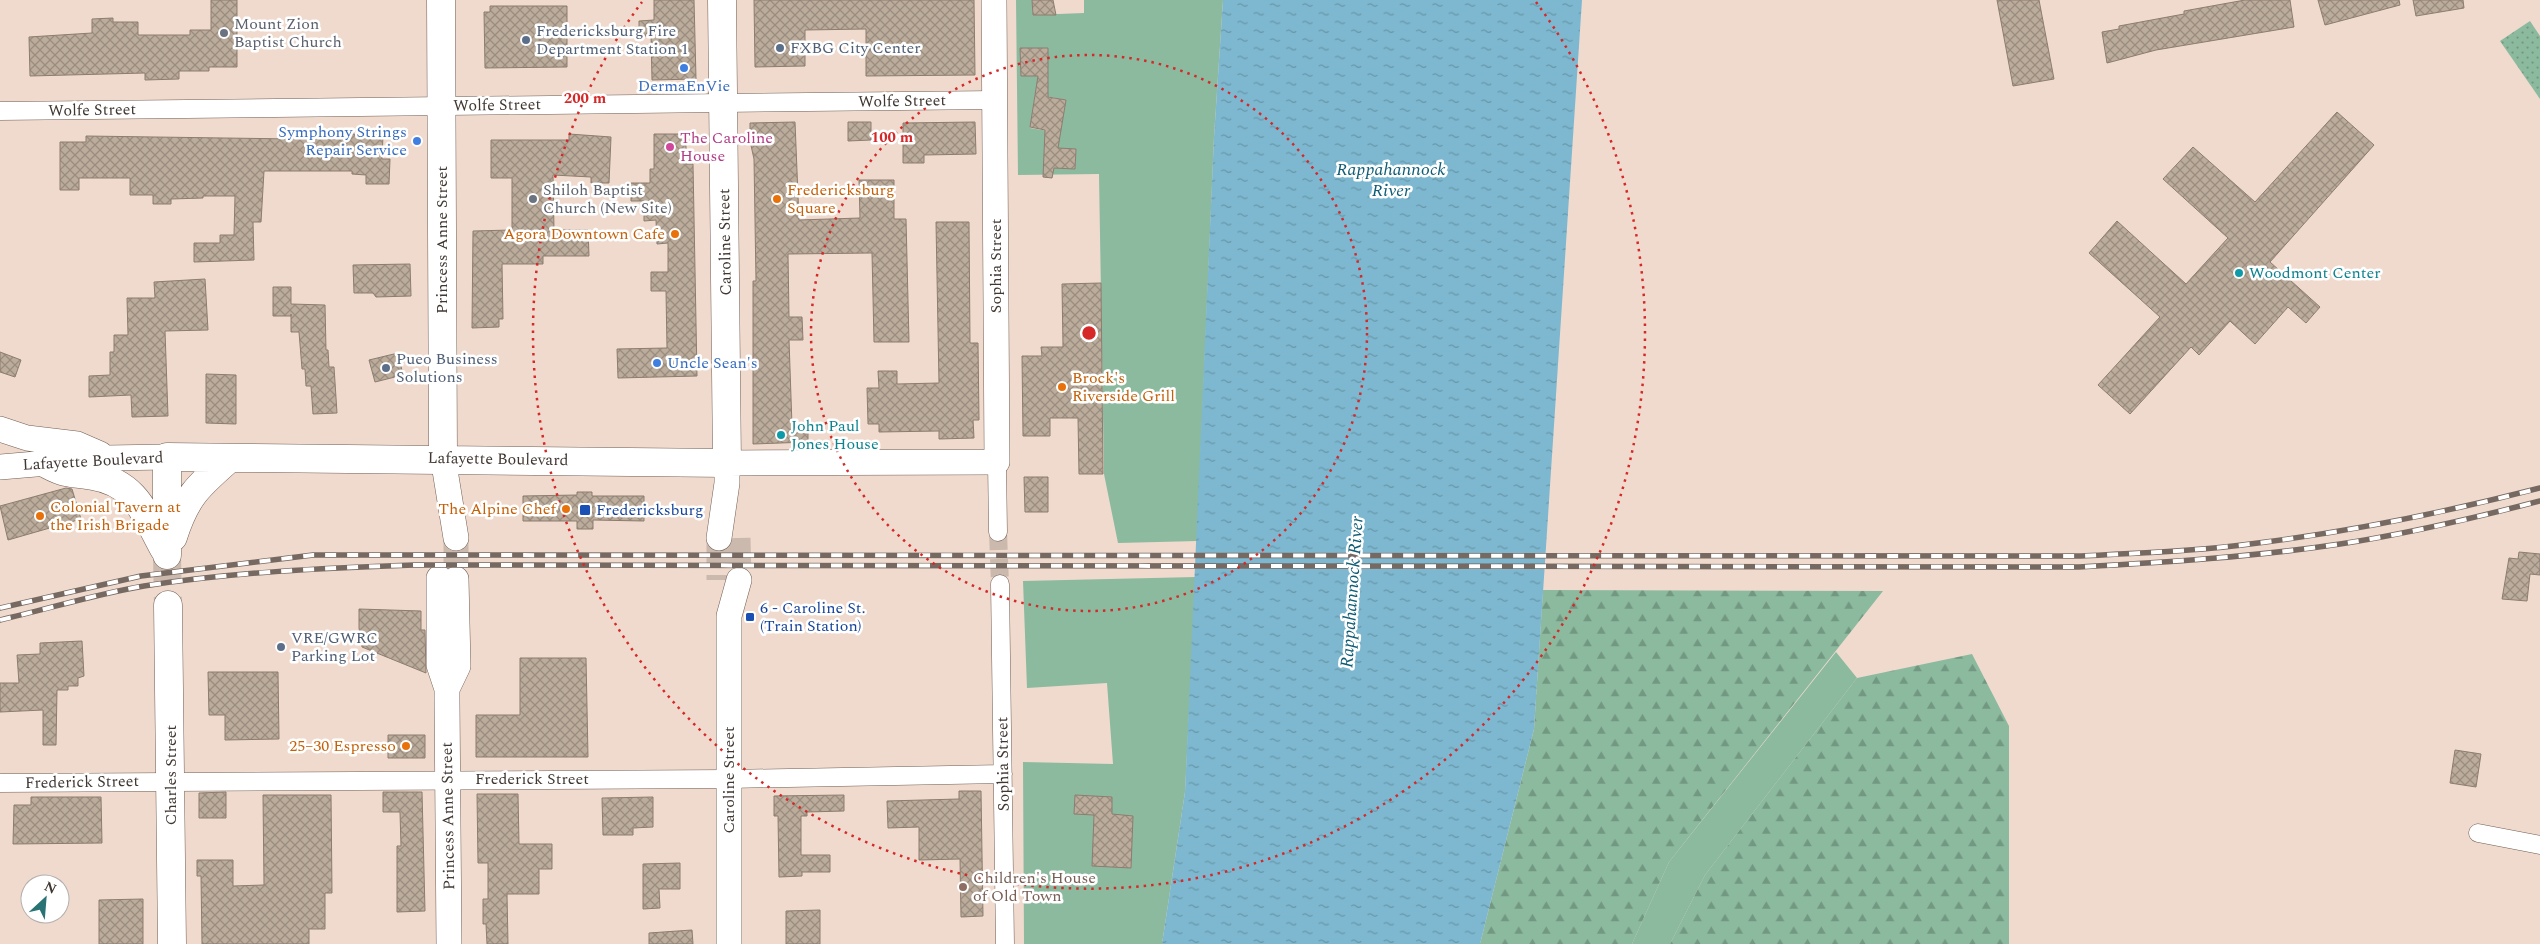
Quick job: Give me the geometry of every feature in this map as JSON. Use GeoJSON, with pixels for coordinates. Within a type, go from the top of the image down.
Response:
{"type":"FeatureCollection","features":[{"type":"Feature","properties":{"kind":"main road","name":"Princess Anne Street"},"geometry":{"type":"LineString","coordinates":[[441,0],[444,469],[448,538]]}},
{"type":"Feature","properties":{"kind":"main road","name":"Caroline Street"},"geometry":{"type":"LineString","coordinates":[[722,0],[728,538]]}},
{"type":"Feature","properties":{"kind":"main road","name":"Sophia Street"},"geometry":{"type":"LineString","coordinates":[[994,0],[997,462]]}},
{"type":"Feature","properties":{"kind":"main road"},"geometry":{"type":"LineString","coordinates":[[0,429],[28,438],[78,444],[107,458]]}},
{"type":"Feature","properties":{"kind":"main road","name":"Lafayette Boulevard"},"geometry":{"type":"LineString","coordinates":[[0,467],[107,458],[167,457],[230,458],[444,469],[727,473],[997,462]]}},
{"type":"Feature","properties":{"kind":"main road"},"geometry":{"type":"LineString","coordinates":[[167,457],[167,555]]}},
{"type":"Feature","properties":{"kind":"main road"},"geometry":{"type":"LineString","coordinates":[[167,555],[181,510],[196,488],[230,458]]}},
{"type":"Feature","properties":{"kind":"main road"},"geometry":{"type":"LineString","coordinates":[[43,462],[61,473],[107,478],[127,490],[145,509],[167,555]]}},
{"type":"Feature","properties":{"kind":"main road","name":"Princess Anne Street"},"geometry":{"type":"LineString","coordinates":[[448,578],[458,666],[447,689],[449,944]]}},
{"type":"Feature","properties":{"kind":"main road","name":"Caroline Street"},"geometry":{"type":"LineString","coordinates":[[729,580],[729,944]]}},
{"type":"Feature","properties":{"kind":"main road","name":"Charles Street"},"geometry":{"type":"LineString","coordinates":[[168,605],[172,944]]}},
{"type":"Feature","properties":{"kind":"street","name":"Wolfe Street"},"geometry":{"type":"LineString","coordinates":[[0,111],[995,100]]}},
{"type":"Feature","properties":{"kind":"street","name":"Sophia Street"},"geometry":{"type":"LineString","coordinates":[[997,462],[998,532]]}},
{"type":"Feature","properties":{"kind":"street","name":"Sophia Street"},"geometry":{"type":"LineString","coordinates":[[1000,584],[1004,774],[1004,944]]}},
{"type":"Feature","properties":{"kind":"street","name":"Frederick Street"},"geometry":{"type":"LineString","coordinates":[[0,783],[449,779],[728,779],[1004,774]]}},
{"type":"Feature","properties":{"kind":"street"},"geometry":{"type":"LineString","coordinates":[[2478,833],[2540,845]]}},
{"type":"Feature","properties":{"kind":"green space"},"geometry":{"type":"Polygon","coordinates":[[[1016,0],[1032,0],[1033,15],[1084,13],[1084,0],[1223,0],[1214,137],[1197,541],[1118,543],[1104,474],[1099,174],[1018,175],[1016,0]],[[1021,48],[1021,76],[1048,76],[1048,48],[1021,48]],[[1035,94],[1030,128],[1060,133],[1066,100],[1035,94]],[[1076,149],[1044,167],[1075,169],[1076,149]]]}},
{"type":"Feature","properties":{"kind":"green space"},"geometry":{"type":"Polygon","coordinates":[[[2530,21],[2540,36],[2540,99],[2500,41],[2530,21]]]}},
{"type":"Feature","properties":{"kind":"green space"},"geometry":{"type":"Polygon","coordinates":[[[1196,577],[1185,792],[1162,944],[1024,944],[1023,762],[1113,764],[1107,683],[1027,688],[1023,581],[1196,577]]]}},
{"type":"Feature","properties":{"kind":"green space"},"geometry":{"type":"Polygon","coordinates":[[[1543,590],[1883,591],[1669,862],[1632,944],[1480,944],[1534,729],[1543,590]]]}},
{"type":"Feature","properties":{"kind":"green space"},"geometry":{"type":"Polygon","coordinates":[[[1836,652],[1857,678],[1705,875],[1670,944],[1632,944],[1669,862],[1836,652]]]}},
{"type":"Feature","properties":{"kind":"green space"},"geometry":{"type":"Polygon","coordinates":[[[1972,654],[2009,726],[2009,944],[1670,944],[1705,875],[1857,678],[1972,654]]]}},
{"type":"Feature","properties":{"kind":"water","name":"Rappahannock River"},"geometry":{"type":"Polygon","coordinates":[[[1223,0],[1582,0],[1534,729],[1480,944],[1162,944],[1185,792],[1214,137],[1223,0]]]}},
{"type":"Feature","properties":{"kind":"building"},"geometry":{"type":"Polygon","coordinates":[[[211,0],[237,0],[237,67],[209,67],[209,71],[179,71],[179,79],[145,80],[145,73],[30,76],[29,37],[92,33],[92,19],[113,18],[113,22],[138,22],[138,35],[190,35],[190,30],[211,30],[211,0]]]}},
{"type":"Feature","properties":{"kind":"building"},"geometry":{"type":"Polygon","coordinates":[[[654,0],[694,0],[696,79],[652,80],[651,36],[639,36],[639,21],[654,20],[654,0]]]}},
{"type":"Feature","properties":{"kind":"building"},"geometry":{"type":"Polygon","coordinates":[[[754,0],[974,0],[975,75],[866,76],[866,29],[805,30],[805,66],[755,67],[754,0]]]}},
{"type":"Feature","properties":{"kind":"building"},"geometry":{"type":"Polygon","coordinates":[[[1032,0],[1053,0],[1056,15],[1033,15],[1032,0]]]}},
{"type":"Feature","properties":{"kind":"building"},"geometry":{"type":"Polygon","coordinates":[[[1997,0],[2039,0],[2054,79],[2013,86],[1997,0]]]}},
{"type":"Feature","properties":{"kind":"building"},"geometry":{"type":"Polygon","coordinates":[[[2245,0],[2290,0],[2294,27],[2156,50],[2107,63],[2102,32],[2119,29],[2119,26],[2184,14],[2184,11],[2245,0]]]}},
{"type":"Feature","properties":{"kind":"building"},"geometry":{"type":"Polygon","coordinates":[[[2318,0],[2399,0],[2400,5],[2325,25],[2318,0]]]}},
{"type":"Feature","properties":{"kind":"building"},"geometry":{"type":"Polygon","coordinates":[[[2413,0],[2463,0],[2464,8],[2416,16],[2413,0]]]}},
{"type":"Feature","properties":{"kind":"building","name":"Fredericksburg Fire Department Station 1"},"geometry":{"type":"Polygon","coordinates":[[[490,6],[567,6],[567,67],[485,68],[484,12],[490,12],[490,6]]]}},
{"type":"Feature","properties":{"kind":"building"},"geometry":{"type":"Polygon","coordinates":[[[1020,48],[1048,48],[1048,97],[1066,100],[1058,148],[1076,149],[1075,169],[1054,168],[1052,178],[1043,177],[1045,130],[1030,127],[1038,76],[1021,76],[1020,48]]]}},
{"type":"Feature","properties":{"kind":"building","name":"Woodmont Center"},"geometry":{"type":"Polygon","coordinates":[[[2337,112],[2374,145],[2270,262],[2320,307],[2306,323],[2288,307],[2255,344],[2230,321],[2199,355],[2191,347],[2130,414],[2098,385],[2160,317],[2089,253],[2117,221],[2186,284],[2228,238],[2163,179],[2193,147],[2255,202],[2337,112]]]}},
{"type":"Feature","properties":{"kind":"building"},"geometry":{"type":"Polygon","coordinates":[[[795,122],[799,220],[860,218],[859,180],[894,180],[894,219],[906,219],[909,342],[874,342],[872,253],[788,254],[789,317],[802,317],[803,340],[789,340],[792,426],[808,426],[808,442],[753,444],[753,281],[756,281],[754,159],[750,141],[750,123],[795,122]]]}},
{"type":"Feature","properties":{"kind":"building"},"geometry":{"type":"Polygon","coordinates":[[[848,122],[871,122],[871,140],[848,141],[848,122]]]}},
{"type":"Feature","properties":{"kind":"building"},"geometry":{"type":"Polygon","coordinates":[[[975,122],[976,154],[924,155],[924,163],[903,163],[903,123],[975,122]]]}},
{"type":"Feature","properties":{"kind":"building"},"geometry":{"type":"Polygon","coordinates":[[[350,134],[383,135],[382,159],[390,159],[389,184],[366,184],[366,175],[352,174],[352,171],[264,171],[261,222],[253,222],[254,260],[194,262],[194,243],[220,243],[220,235],[234,235],[235,196],[171,199],[171,204],[153,204],[153,195],[130,195],[130,178],[79,178],[79,190],[60,190],[60,142],[86,142],[86,136],[293,139],[293,136],[350,136],[350,134]]]}},
{"type":"Feature","properties":{"kind":"building"},"geometry":{"type":"Polygon","coordinates":[[[569,134],[611,137],[609,183],[591,183],[591,177],[553,175],[554,230],[588,230],[589,256],[543,256],[543,264],[502,264],[503,319],[499,319],[499,327],[472,328],[473,231],[512,230],[512,178],[491,178],[491,140],[569,140],[569,134]]]}},
{"type":"Feature","properties":{"kind":"building"},"geometry":{"type":"Polygon","coordinates":[[[654,134],[686,134],[686,164],[693,164],[697,376],[618,378],[617,349],[667,348],[666,291],[651,291],[651,272],[668,272],[668,243],[657,244],[656,220],[644,221],[644,201],[631,201],[631,183],[650,183],[650,169],[654,169],[654,134]]]}},
{"type":"Feature","properties":{"kind":"building"},"geometry":{"type":"Polygon","coordinates":[[[936,222],[969,222],[970,343],[978,343],[979,420],[973,420],[974,438],[939,439],[939,431],[879,432],[879,424],[868,424],[867,388],[879,388],[878,371],[897,371],[897,384],[939,383],[936,222]]]}},
{"type":"Feature","properties":{"kind":"building"},"geometry":{"type":"Polygon","coordinates":[[[410,264],[411,296],[376,297],[373,293],[354,293],[353,265],[410,264]]]}},
{"type":"Feature","properties":{"kind":"building"},"geometry":{"type":"Polygon","coordinates":[[[205,279],[208,330],[165,331],[168,416],[132,417],[131,395],[89,397],[89,376],[110,375],[110,352],[114,352],[114,335],[128,335],[127,298],[155,298],[154,282],[205,279]]]}},
{"type":"Feature","properties":{"kind":"building","name":"Brock's Riverside Grill"},"geometry":{"type":"Polygon","coordinates":[[[1101,283],[1103,474],[1079,474],[1078,418],[1050,418],[1050,436],[1023,436],[1022,356],[1042,356],[1041,347],[1063,347],[1062,284],[1101,283]]]}},
{"type":"Feature","properties":{"kind":"building"},"geometry":{"type":"Polygon","coordinates":[[[273,287],[291,287],[291,304],[325,305],[326,350],[328,350],[329,367],[334,367],[337,413],[313,414],[311,386],[306,386],[305,369],[302,369],[299,332],[291,332],[291,316],[273,316],[273,287]]]}},
{"type":"Feature","properties":{"kind":"building"},"geometry":{"type":"Polygon","coordinates":[[[0,352],[21,360],[15,377],[0,372],[0,352]]]}},
{"type":"Feature","properties":{"kind":"building","name":"Pueo Business Solutions"},"geometry":{"type":"Polygon","coordinates":[[[398,353],[403,375],[375,382],[369,360],[398,353]]]}},
{"type":"Feature","properties":{"kind":"building"},"geometry":{"type":"Polygon","coordinates":[[[206,374],[236,375],[236,424],[206,423],[206,374]]]}},
{"type":"Feature","properties":{"kind":"building"},"geometry":{"type":"Polygon","coordinates":[[[1024,477],[1048,477],[1048,512],[1025,512],[1024,477]]]}},
{"type":"Feature","properties":{"kind":"building","name":"Colonial Tavern at the Irish Brigade"},"geometry":{"type":"Polygon","coordinates":[[[66,488],[72,489],[81,519],[8,540],[0,506],[66,488]]]}},
{"type":"Feature","properties":{"kind":"building"},"geometry":{"type":"Polygon","coordinates":[[[577,492],[592,492],[592,496],[644,496],[644,521],[593,520],[593,529],[577,529],[577,521],[523,521],[523,496],[577,495],[577,492]]]}},
{"type":"Feature","properties":{"kind":"building"},"geometry":{"type":"Polygon","coordinates":[[[2519,552],[2540,554],[2540,575],[2530,574],[2527,601],[2502,599],[2509,558],[2518,559],[2519,552]]]}},
{"type":"Feature","properties":{"kind":"building"},"geometry":{"type":"Polygon","coordinates":[[[359,609],[421,611],[421,630],[425,630],[426,673],[362,647],[359,609]]]}},
{"type":"Feature","properties":{"kind":"building"},"geometry":{"type":"Polygon","coordinates":[[[82,641],[84,676],[78,678],[78,686],[68,686],[68,690],[57,690],[56,745],[43,745],[43,710],[0,712],[0,683],[19,683],[17,655],[40,654],[40,643],[82,641]]]}},
{"type":"Feature","properties":{"kind":"building"},"geometry":{"type":"Polygon","coordinates":[[[520,658],[586,658],[588,757],[476,757],[476,715],[520,715],[520,658]]]}},
{"type":"Feature","properties":{"kind":"building"},"geometry":{"type":"Polygon","coordinates":[[[208,672],[278,672],[279,739],[225,740],[225,715],[209,715],[208,672]]]}},
{"type":"Feature","properties":{"kind":"building","name":"25–30 Espresso"},"geometry":{"type":"Polygon","coordinates":[[[388,735],[425,735],[425,758],[388,758],[388,735]]]}},
{"type":"Feature","properties":{"kind":"building"},"geometry":{"type":"Polygon","coordinates":[[[2455,750],[2481,754],[2476,787],[2450,783],[2455,750]]]}},
{"type":"Feature","properties":{"kind":"building"},"geometry":{"type":"Polygon","coordinates":[[[959,791],[981,791],[983,916],[961,917],[960,859],[919,860],[919,827],[888,828],[887,801],[959,799],[959,791]]]}},
{"type":"Feature","properties":{"kind":"building"},"geometry":{"type":"Polygon","coordinates":[[[226,792],[226,818],[199,818],[199,793],[226,792]]]}},
{"type":"Feature","properties":{"kind":"building"},"geometry":{"type":"Polygon","coordinates":[[[383,792],[422,792],[425,911],[397,912],[397,846],[401,846],[400,812],[383,812],[383,792]]]}},
{"type":"Feature","properties":{"kind":"building"},"geometry":{"type":"Polygon","coordinates":[[[477,794],[518,794],[519,844],[552,844],[552,869],[539,869],[539,894],[507,894],[508,944],[487,944],[486,924],[483,924],[483,899],[488,899],[488,863],[478,863],[477,794]]]}},
{"type":"Feature","properties":{"kind":"building"},"geometry":{"type":"Polygon","coordinates":[[[263,795],[331,795],[332,893],[325,893],[325,929],[309,929],[309,944],[202,944],[201,876],[197,876],[197,860],[233,860],[233,886],[264,885],[263,795]]]}},
{"type":"Feature","properties":{"kind":"building"},"geometry":{"type":"Polygon","coordinates":[[[844,795],[844,811],[807,812],[807,816],[801,816],[801,855],[830,855],[830,872],[802,872],[802,876],[779,877],[778,816],[774,816],[774,796],[844,795]]]}},
{"type":"Feature","properties":{"kind":"building"},"geometry":{"type":"Polygon","coordinates":[[[1075,795],[1112,797],[1112,814],[1133,816],[1131,868],[1092,866],[1094,815],[1074,814],[1075,795]]]}},
{"type":"Feature","properties":{"kind":"building"},"geometry":{"type":"Polygon","coordinates":[[[31,797],[101,797],[102,843],[13,844],[14,805],[31,805],[31,797]]]}},
{"type":"Feature","properties":{"kind":"building"},"geometry":{"type":"Polygon","coordinates":[[[653,797],[653,827],[633,828],[633,835],[603,835],[602,798],[653,797]]]}},
{"type":"Feature","properties":{"kind":"building"},"geometry":{"type":"Polygon","coordinates":[[[680,863],[680,889],[659,889],[660,908],[643,909],[643,864],[680,863]]]}},
{"type":"Feature","properties":{"kind":"building"},"geometry":{"type":"Polygon","coordinates":[[[143,899],[143,944],[99,944],[99,900],[143,899]]]}},
{"type":"Feature","properties":{"kind":"building"},"geometry":{"type":"Polygon","coordinates":[[[820,910],[820,944],[786,944],[786,911],[820,910]]]}},
{"type":"Feature","properties":{"kind":"building"},"geometry":{"type":"Polygon","coordinates":[[[692,930],[693,944],[649,944],[649,933],[692,930]]]}},
{"type":"Feature","properties":{"kind":"tunnel"},"geometry":{"type":"LineString","coordinates":[[998,532],[1000,584]]}},
{"type":"Feature","properties":{"kind":"tunnel"},"geometry":{"type":"LineString","coordinates":[[456,538],[456,579]]}},
{"type":"Feature","properties":{"kind":"tunnel"},"geometry":{"type":"LineString","coordinates":[[719,538],[719,580]]}},
{"type":"Feature","properties":{"kind":"tunnel"},"geometry":{"type":"LineString","coordinates":[[738,538],[739,580]]}},
{"type":"Feature","properties":{"kind":"tunnel"},"geometry":{"type":"LineString","coordinates":[[167,555],[168,605]]}},
{"type":"Feature","properties":{"kind":"railway"},"geometry":{"type":"LineString","coordinates":[[0,608],[141,576],[313,555],[2081,556],[2236,546],[2329,533],[2400,520],[2540,488]]}},
{"type":"Feature","properties":{"kind":"railway"},"geometry":{"type":"LineString","coordinates":[[0,620],[108,593],[178,581],[279,571],[414,565],[2079,567],[2242,556],[2307,549],[2440,525],[2540,501]]}},
{"type":"Feature","properties":{"kind":"place","name":"Mount Zion Baptist Church"},"geometry":{"type":"Point","coordinates":[224,33]}},
{"type":"Feature","properties":{"kind":"place","name":"Fredericksburg Fire Department Station 1"},"geometry":{"type":"Point","coordinates":[526,40]}},
{"type":"Feature","properties":{"kind":"place","name":"FXBG City Center"},"geometry":{"type":"Point","coordinates":[780,48]}},
{"type":"Feature","properties":{"kind":"place","name":"DermaEnVie"},"geometry":{"type":"Point","coordinates":[684,68]}},
{"type":"Feature","properties":{"kind":"place","name":"Symphony Strings Repair Service"},"geometry":{"type":"Point","coordinates":[417,141]}},
{"type":"Feature","properties":{"kind":"place","name":"The Caroline House"},"geometry":{"type":"Point","coordinates":[670,147]}},
{"type":"Feature","properties":{"kind":"place","name":"Shiloh Baptist Church (New Site)"},"geometry":{"type":"Point","coordinates":[533,199]}},
{"type":"Feature","properties":{"kind":"place","name":"Fredericksburg Square"},"geometry":{"type":"Point","coordinates":[777,199]}},
{"type":"Feature","properties":{"kind":"place","name":"Agora Downtown Cafe"},"geometry":{"type":"Point","coordinates":[675,234]}},
{"type":"Feature","properties":{"kind":"place","name":"Woodmont Center"},"geometry":{"type":"Point","coordinates":[2239,273]}},
{"type":"Feature","properties":{"kind":"place","name":"Uncle Sean's"},"geometry":{"type":"Point","coordinates":[657,363]}},
{"type":"Feature","properties":{"kind":"place","name":"Pueo Business Solutions"},"geometry":{"type":"Point","coordinates":[386,368]}},
{"type":"Feature","properties":{"kind":"place","name":"Brock's Riverside Grill"},"geometry":{"type":"Point","coordinates":[1062,387]}},
{"type":"Feature","properties":{"kind":"place","name":"John Paul Jones House"},"geometry":{"type":"Point","coordinates":[781,435]}},
{"type":"Feature","properties":{"kind":"place","name":"The Alpine Chef"},"geometry":{"type":"Point","coordinates":[566,509]}},
{"type":"Feature","properties":{"kind":"place","name":"Fredericksburg"},"geometry":{"type":"Point","coordinates":[585,510]}},
{"type":"Feature","properties":{"kind":"place","name":"Colonial Tavern at the Irish Brigade"},"geometry":{"type":"Point","coordinates":[40,516]}},
{"type":"Feature","properties":{"kind":"place","name":"6 - Caroline St. (Train Station)"},"geometry":{"type":"Point","coordinates":[750,617]}},
{"type":"Feature","properties":{"kind":"place","name":"VRE/GWRC Parking Lot"},"geometry":{"type":"Point","coordinates":[281,647]}},
{"type":"Feature","properties":{"kind":"place","name":"25–30 Espresso"},"geometry":{"type":"Point","coordinates":[406,746]}},
{"type":"Feature","properties":{"kind":"place","name":"Children's House of Old Town"},"geometry":{"type":"Point","coordinates":[963,887]}}]}
